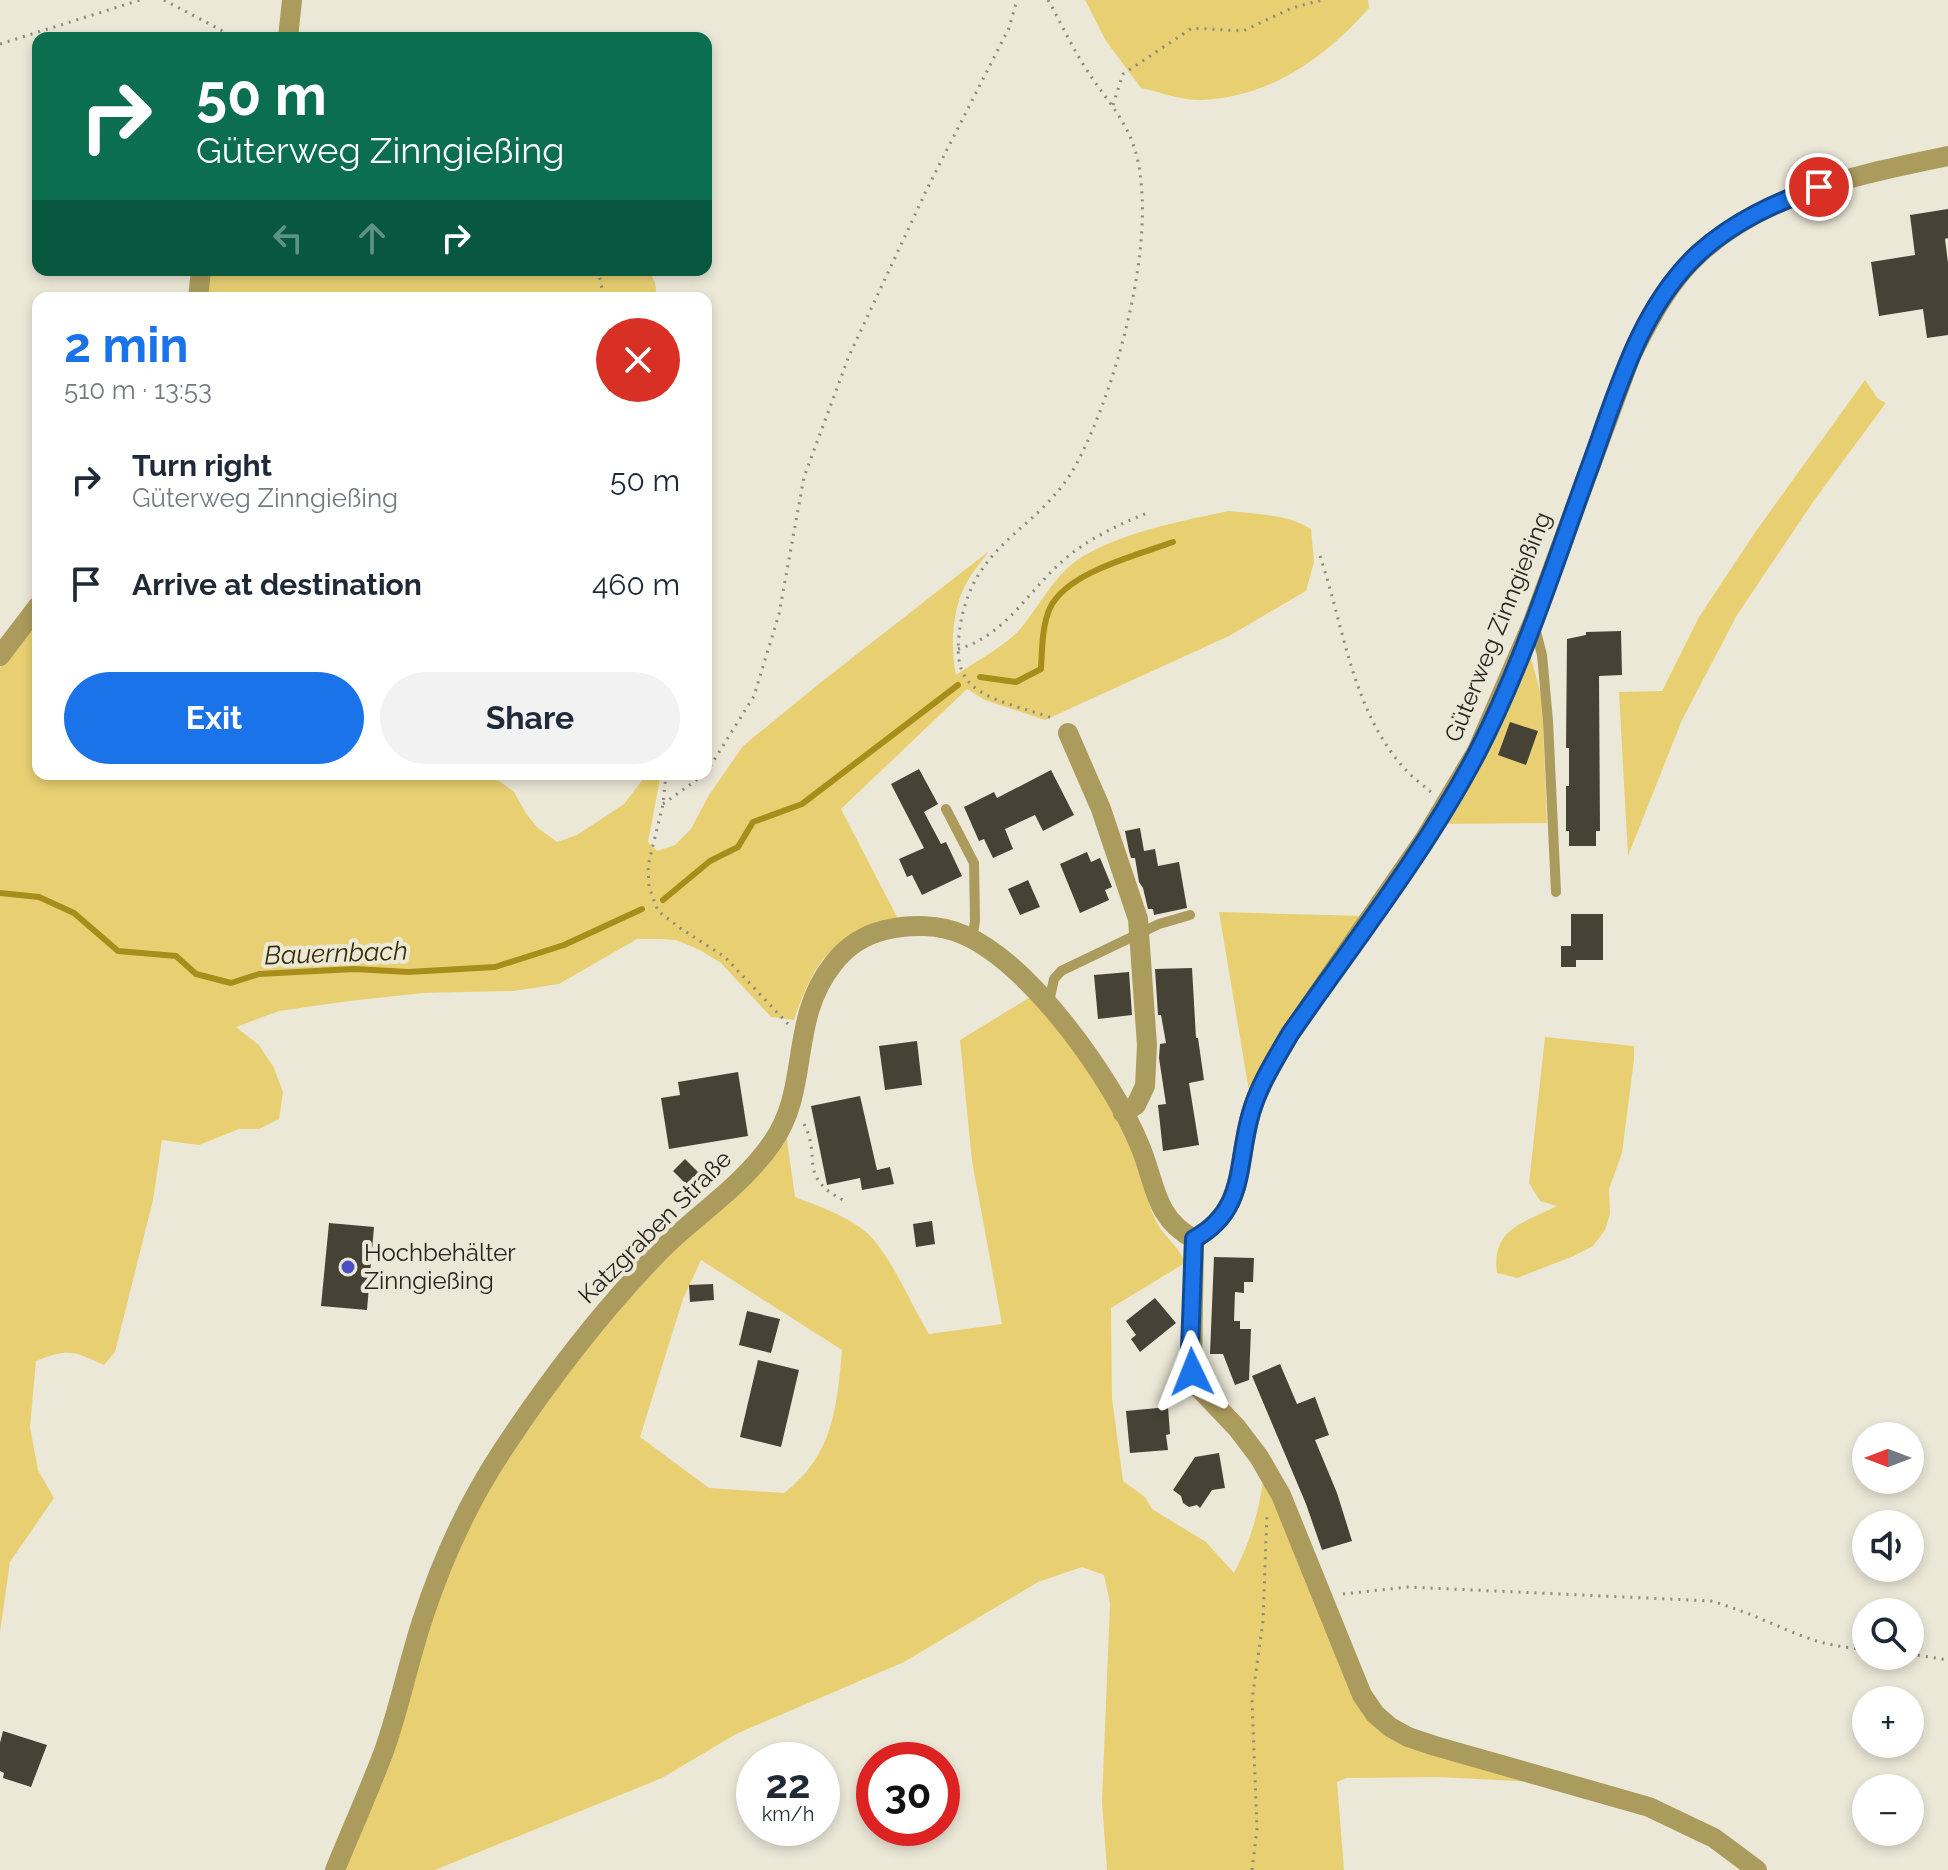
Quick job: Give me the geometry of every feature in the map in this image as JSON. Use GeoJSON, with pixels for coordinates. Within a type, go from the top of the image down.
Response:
{"type":"FeatureCollection","features":[{"type":"Feature","properties":{"kind":"street"},"geometry":{"type":"LineString","coordinates":[[289,32],[292,0]]}},
{"type":"Feature","properties":{"kind":"street","name":"Güterweg Zinngießing"},"geometry":{"type":"LineString","coordinates":[[1194,1239],[1211,1229],[1226,1214],[1233,1199],[1251,1112],[1270,1068],[1448,803],[1477,751],[1533,622],[1631,356],[1649,320],[1672,285],[1697,255],[1729,229],[1775,203],[1819,187],[1948,156]]}},
{"type":"Feature","properties":{"kind":"street"},"geometry":{"type":"LineString","coordinates":[[0,656],[32,614]]}},
{"type":"Feature","properties":{"kind":"street"},"geometry":{"type":"LineString","coordinates":[[1068,733],[1121,862],[1138,919],[1147,1045],[1145,1086],[1136,1105],[1123,1113]]}},
{"type":"Feature","properties":{"kind":"street","name":"Katzgraben Straße"},"geometry":{"type":"LineString","coordinates":[[335,1870],[383,1752],[441,1568],[476,1493],[505,1446],[593,1326],[629,1283],[667,1244],[742,1178],[771,1146],[788,1113],[802,1031],[811,1001],[822,978],[839,955],[865,937],[897,927],[920,926],[943,928],[972,939],[1008,963],[1065,1025],[1123,1113],[1140,1147],[1166,1218],[1176,1230],[1194,1239]]}},
{"type":"Feature","properties":{"kind":"street"},"geometry":{"type":"LineString","coordinates":[[1194,1239],[1192,1372],[1199,1388],[1237,1428],[1259,1457],[1281,1495],[1362,1695],[1375,1714],[1390,1727],[1435,1746],[1649,1807],[1714,1838],[1757,1870]]}},
{"type":"Feature","properties":{"kind":"lane"},"geometry":{"type":"LineString","coordinates":[[1533,622],[1542,655],[1548,721],[1556,892]]}},
{"type":"Feature","properties":{"kind":"lane"},"geometry":{"type":"LineString","coordinates":[[946,809],[974,863],[975,921],[972,939]]}},
{"type":"Feature","properties":{"kind":"lane"},"geometry":{"type":"LineString","coordinates":[[1048,1004],[1054,979],[1061,971],[1139,933],[1190,915]]}},
{"type":"Feature","properties":{"kind":"path"},"geometry":{"type":"LineString","coordinates":[[38,32],[140,0]]}},
{"type":"Feature","properties":{"kind":"path"},"geometry":{"type":"LineString","coordinates":[[164,0],[225,32]]}},
{"type":"Feature","properties":{"kind":"path"},"geometry":{"type":"LineString","coordinates":[[712,763],[754,696],[779,614],[804,477],[849,356],[927,189],[1009,28],[1017,0]]}},
{"type":"Feature","properties":{"kind":"path"},"geometry":{"type":"LineString","coordinates":[[1048,0],[1085,67],[1121,116],[1135,148],[1141,180],[1140,249],[1130,305],[1111,379],[1091,434],[1075,467],[1054,495],[994,552],[976,575],[961,618],[958,649],[963,674],[974,688],[1055,720],[1068,733]]}},
{"type":"Feature","properties":{"kind":"path"},"geometry":{"type":"LineString","coordinates":[[1113,105],[1123,74],[1192,28],[1243,31],[1292,8],[1322,0]]}},
{"type":"Feature","properties":{"kind":"path"},"geometry":{"type":"LineString","coordinates":[[0,44],[32,34]]}},
{"type":"Feature","properties":{"kind":"path"},"geometry":{"type":"LineString","coordinates":[[958,649],[974,645],[996,629],[1066,558],[1099,535],[1147,513]]}},
{"type":"Feature","properties":{"kind":"path"},"geometry":{"type":"LineString","coordinates":[[1320,556],[1364,703],[1384,742],[1405,770],[1448,803]]}},
{"type":"Feature","properties":{"kind":"path"},"geometry":{"type":"LineString","coordinates":[[665,780],[663,804],[648,866],[649,887],[658,911],[725,957],[781,1019],[802,1031]]}},
{"type":"Feature","properties":{"kind":"path"},"geometry":{"type":"LineString","coordinates":[[663,804],[696,780]]}},
{"type":"Feature","properties":{"kind":"path"},"geometry":{"type":"LineString","coordinates":[[788,1113],[799,1118],[807,1128],[813,1171],[818,1183],[843,1200]]}},
{"type":"Feature","properties":{"kind":"path"},"geometry":{"type":"LineString","coordinates":[[1252,1870],[1257,1829],[1252,1700],[1263,1621],[1265,1520],[1270,1504],[1281,1495]]}},
{"type":"Feature","properties":{"kind":"path"},"geometry":{"type":"LineString","coordinates":[[1321,1597],[1408,1587],[1711,1601],[1739,1608],[1806,1638],[1852,1648]]}},
{"type":"Feature","properties":{"kind":"path"},"geometry":{"type":"LineString","coordinates":[[1924,1656],[1948,1660]]}},
{"type":"Feature","properties":{"kind":"shaded area"},"geometry":{"type":"Polygon","coordinates":[[[1085,0],[1368,0],[1369,8],[1334,43],[1294,72],[1251,91],[1195,100],[1141,88],[1106,41],[1085,0]]]}},
{"type":"Feature","properties":{"kind":"shaded area"},"geometry":{"type":"Polygon","coordinates":[[[206,276],[652,276],[656,292],[205,292],[206,276]]]}},
{"type":"Feature","properties":{"kind":"shaded area"},"geometry":{"type":"Polygon","coordinates":[[[1865,380],[1878,399],[1886,403],[1815,499],[1737,615],[1682,720],[1628,856],[1619,692],[1662,691],[1699,617],[1756,531],[1865,380]]]}},
{"type":"Feature","properties":{"kind":"shaded area"},"geometry":{"type":"Polygon","coordinates":[[[1229,511],[1281,518],[1311,529],[1314,562],[1306,591],[1229,636],[1045,720],[985,700],[967,689],[841,809],[898,919],[857,934],[830,952],[811,979],[794,1020],[771,1017],[721,963],[700,950],[676,940],[637,939],[559,984],[513,991],[423,993],[349,1001],[279,1011],[236,1027],[259,1045],[274,1068],[283,1092],[279,1119],[259,1129],[239,1129],[199,1145],[162,1140],[153,1200],[115,1352],[104,1365],[71,1353],[36,1361],[30,1427],[38,1470],[54,1498],[10,1562],[0,1632],[0,667],[32,627],[32,780],[498,780],[514,792],[538,828],[557,842],[577,835],[624,804],[642,780],[660,780],[648,842],[657,851],[675,845],[691,829],[709,795],[743,746],[989,551],[969,578],[958,603],[953,640],[956,675],[1015,634],[1060,576],[1076,561],[1129,536],[1229,511]]]}},
{"type":"Feature","properties":{"kind":"shaded area"},"geometry":{"type":"Polygon","coordinates":[[[1530,654],[1542,699],[1547,823],[1443,824],[1479,762],[1530,654]]]}},
{"type":"Feature","properties":{"kind":"shaded area"},"geometry":{"type":"Polygon","coordinates":[[[1219,912],[1364,916],[1250,1097],[1219,912]]]}},
{"type":"Feature","properties":{"kind":"shaded area"},"geometry":{"type":"Polygon","coordinates":[[[1032,996],[1075,1052],[1113,1110],[1138,1160],[1157,1223],[1185,1263],[1111,1308],[1112,1398],[1123,1481],[1145,1497],[1152,1509],[1206,1542],[1234,1573],[1253,1528],[1263,1481],[1373,1721],[1536,1782],[1438,1777],[1346,1778],[1337,1782],[1344,1870],[1107,1870],[1102,1802],[1110,1603],[1104,1575],[1082,1567],[1038,1582],[904,1662],[736,1734],[662,1778],[435,1870],[343,1870],[426,1626],[475,1507],[598,1329],[786,1133],[795,1197],[842,1216],[876,1242],[929,1334],[1002,1324],[972,1161],[960,1040],[1032,996]],[[701,1260],[683,1299],[640,1437],[709,1488],[784,1493],[800,1479],[823,1447],[838,1391],[842,1350],[701,1260]]]}},
{"type":"Feature","properties":{"kind":"shaded area"},"geometry":{"type":"Polygon","coordinates":[[[1545,1037],[1634,1046],[1634,1060],[1622,1153],[1609,1189],[1610,1214],[1605,1230],[1593,1246],[1517,1278],[1497,1273],[1499,1246],[1512,1229],[1557,1206],[1540,1201],[1529,1183],[1545,1037]]]}},
{"type":"Feature","properties":{"kind":"building"},"geometry":{"type":"Polygon","coordinates":[[[1948,209],[1948,238],[1945,239],[1948,335],[1927,338],[1923,309],[1879,316],[1871,262],[1915,255],[1910,215],[1948,209]]]}},
{"type":"Feature","properties":{"kind":"building"},"geometry":{"type":"Polygon","coordinates":[[[1621,631],[1622,675],[1599,676],[1600,831],[1596,831],[1596,846],[1569,846],[1569,831],[1566,831],[1566,786],[1569,786],[1569,748],[1566,748],[1567,639],[1586,635],[1586,632],[1621,631]]]}},
{"type":"Feature","properties":{"kind":"building"},"geometry":{"type":"Polygon","coordinates":[[[1510,722],[1538,731],[1526,765],[1498,755],[1510,722]]]}},
{"type":"Feature","properties":{"kind":"building"},"geometry":{"type":"Polygon","coordinates":[[[919,769],[938,804],[924,812],[941,844],[946,842],[962,876],[922,895],[912,875],[907,877],[899,859],[924,848],[891,784],[919,769]]]}},
{"type":"Feature","properties":{"kind":"building"},"geometry":{"type":"Polygon","coordinates":[[[1051,770],[1074,815],[1043,831],[1035,815],[1005,829],[1013,849],[993,858],[984,839],[979,841],[964,807],[994,792],[997,798],[1051,770]]]}},
{"type":"Feature","properties":{"kind":"building"},"geometry":{"type":"Polygon","coordinates":[[[1140,828],[1144,851],[1155,849],[1158,866],[1179,862],[1187,908],[1154,915],[1153,909],[1148,909],[1125,831],[1140,828]]]}},
{"type":"Feature","properties":{"kind":"building"},"geometry":{"type":"Polygon","coordinates":[[[1087,852],[1091,862],[1100,858],[1112,887],[1105,890],[1109,900],[1080,913],[1060,864],[1087,852]]]}},
{"type":"Feature","properties":{"kind":"building"},"geometry":{"type":"Polygon","coordinates":[[[1028,880],[1040,907],[1020,915],[1008,889],[1028,880]]]}},
{"type":"Feature","properties":{"kind":"building"},"geometry":{"type":"Polygon","coordinates":[[[1571,914],[1603,914],[1603,960],[1576,960],[1576,967],[1561,967],[1561,946],[1571,946],[1571,914]]]}},
{"type":"Feature","properties":{"kind":"building"},"geometry":{"type":"Polygon","coordinates":[[[1192,968],[1196,1038],[1204,1080],[1189,1083],[1199,1145],[1163,1151],[1158,1105],[1166,1104],[1159,1058],[1160,1044],[1166,1043],[1161,1015],[1158,1015],[1155,969],[1192,968]]]}},
{"type":"Feature","properties":{"kind":"building"},"geometry":{"type":"Polygon","coordinates":[[[1129,972],[1132,1015],[1098,1019],[1094,975],[1129,972]]]}},
{"type":"Feature","properties":{"kind":"building"},"geometry":{"type":"Polygon","coordinates":[[[917,1041],[922,1085],[885,1090],[879,1046],[917,1041]]]}},
{"type":"Feature","properties":{"kind":"building"},"geometry":{"type":"Polygon","coordinates":[[[738,1072],[748,1136],[669,1149],[661,1098],[680,1095],[678,1082],[738,1072]]]}},
{"type":"Feature","properties":{"kind":"building"},"geometry":{"type":"Polygon","coordinates":[[[860,1096],[877,1170],[890,1167],[894,1184],[862,1190],[860,1178],[827,1185],[811,1106],[860,1096]]]}},
{"type":"Feature","properties":{"kind":"building"},"geometry":{"type":"Polygon","coordinates":[[[685,1159],[704,1178],[692,1190],[673,1171],[685,1159]]]}},
{"type":"Feature","properties":{"kind":"building"},"geometry":{"type":"Polygon","coordinates":[[[932,1221],[935,1244],[916,1247],[913,1224],[932,1221]]]}},
{"type":"Feature","properties":{"kind":"building","name":"Hochbehälter Zinngießing"},"geometry":{"type":"Polygon","coordinates":[[[329,1223],[374,1227],[367,1310],[321,1306],[329,1223]]]}},
{"type":"Feature","properties":{"kind":"building"},"geometry":{"type":"Polygon","coordinates":[[[1214,1257],[1254,1258],[1253,1282],[1244,1282],[1244,1293],[1235,1292],[1234,1321],[1240,1321],[1240,1329],[1251,1329],[1249,1380],[1235,1385],[1223,1354],[1210,1354],[1214,1257]]]}},
{"type":"Feature","properties":{"kind":"building"},"geometry":{"type":"Polygon","coordinates":[[[713,1284],[714,1300],[690,1302],[689,1285],[713,1284]]]}},
{"type":"Feature","properties":{"kind":"building"},"geometry":{"type":"Polygon","coordinates":[[[1155,1298],[1176,1323],[1140,1352],[1131,1339],[1136,1335],[1126,1321],[1155,1298]]]}},
{"type":"Feature","properties":{"kind":"building"},"geometry":{"type":"Polygon","coordinates":[[[747,1311],[780,1319],[771,1353],[739,1345],[747,1311]]]}},
{"type":"Feature","properties":{"kind":"building"},"geometry":{"type":"Polygon","coordinates":[[[758,1360],[799,1370],[781,1447],[740,1437],[758,1360]]]}},
{"type":"Feature","properties":{"kind":"building"},"geometry":{"type":"Polygon","coordinates":[[[1280,1364],[1297,1404],[1315,1397],[1329,1435],[1315,1440],[1337,1493],[1352,1541],[1322,1550],[1252,1376],[1280,1364]]]}},
{"type":"Feature","properties":{"kind":"building"},"geometry":{"type":"Polygon","coordinates":[[[1168,1407],[1168,1450],[1130,1453],[1126,1411],[1168,1407]]]}},
{"type":"Feature","properties":{"kind":"building"},"geometry":{"type":"Polygon","coordinates":[[[1219,1453],[1225,1488],[1212,1490],[1200,1508],[1197,1505],[1189,1507],[1173,1490],[1195,1457],[1219,1453]]]}},
{"type":"Feature","properties":{"kind":"building"},"geometry":{"type":"Polygon","coordinates":[[[3,1731],[47,1745],[31,1787],[3,1778],[0,1743],[3,1731]]]}},
{"type":"Feature","properties":{"kind":"waterway","name":"Bauernbach"},"geometry":{"type":"LineString","coordinates":[[980,677],[1016,682],[1041,669],[1045,622],[1059,595],[1071,584],[1105,566],[1173,542]]}},
{"type":"Feature","properties":{"kind":"waterway","name":"Bauernbach"},"geometry":{"type":"LineString","coordinates":[[663,900],[710,861],[738,847],[753,822],[802,804],[958,685]]}},
{"type":"Feature","properties":{"kind":"waterway","name":"Bauernbach"},"geometry":{"type":"LineString","coordinates":[[0,893],[39,897],[74,913],[118,951],[176,956],[196,974],[231,983],[259,974],[354,969],[408,972],[495,967],[564,945],[642,909]]}},
{"type":"Feature","properties":{"kind":"place","name":"Hochbehälter Zinngießing"},"geometry":{"type":"Point","coordinates":[348,1267]}},
{"type":"Feature","properties":{"kind":"route"},"geometry":{"type":"LineString","coordinates":[[1192,1372],[1194,1239],[1211,1229],[1226,1214],[1233,1199],[1251,1112],[1270,1068],[1290,1034],[1436,822],[1477,751],[1533,622],[1621,382],[1649,320],[1697,255],[1729,229],[1775,203],[1819,187]]}}]}
